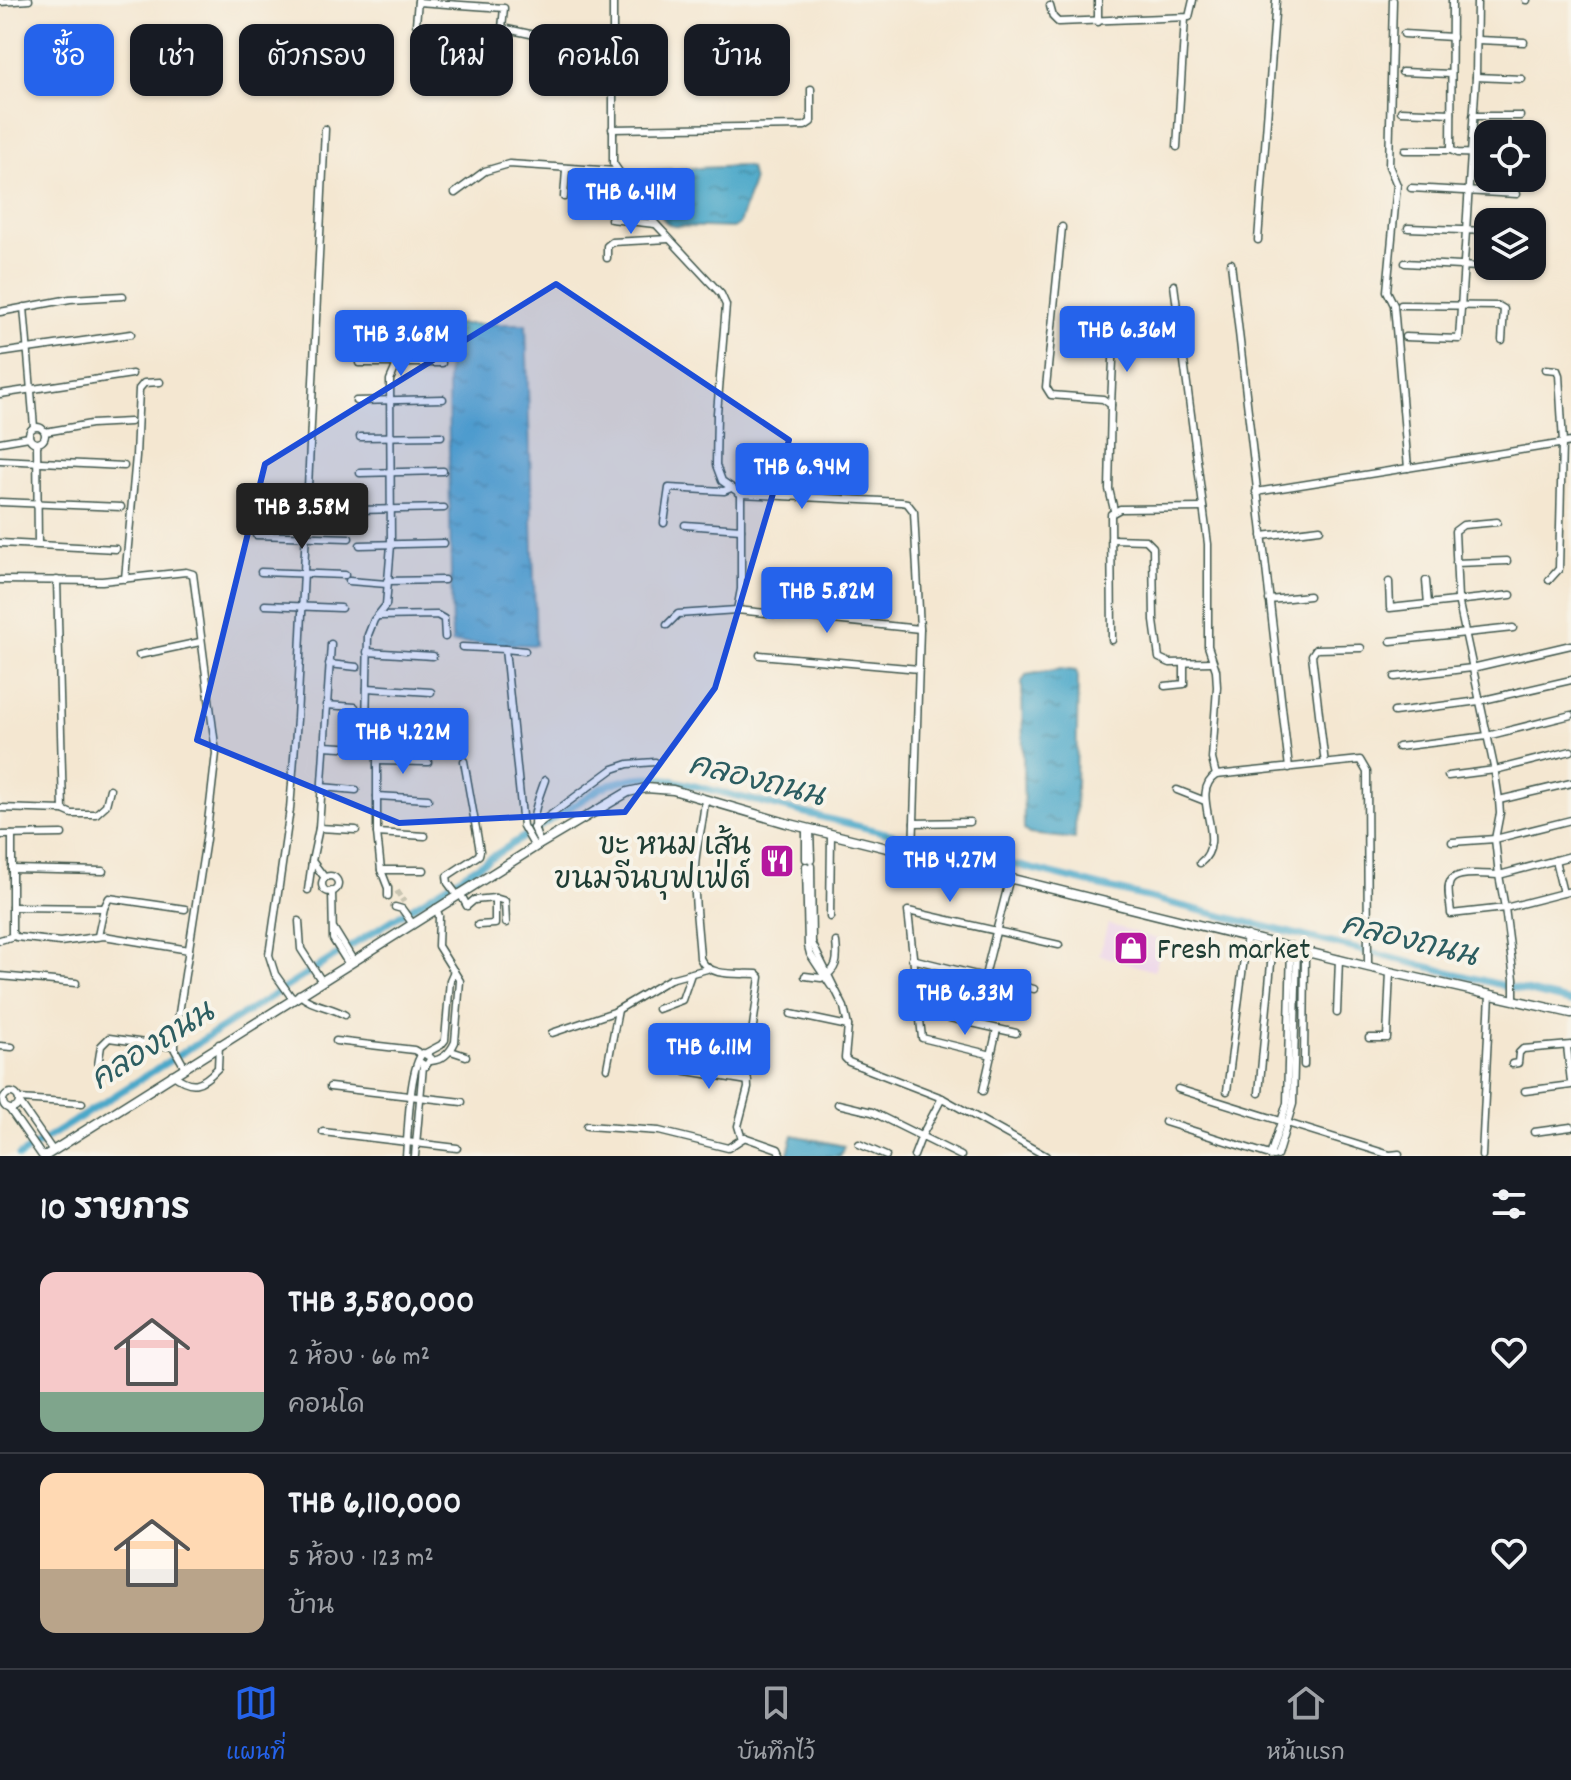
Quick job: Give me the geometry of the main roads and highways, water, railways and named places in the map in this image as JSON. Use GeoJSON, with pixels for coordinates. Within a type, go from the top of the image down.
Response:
{"type":"FeatureCollection","features":[{"type":"Feature","properties":{"kind":"water"},"geometry":{"type":"Polygon","coordinates":[[[750,168],[753,182],[739,224],[733,228],[673,226],[666,222],[630,178],[629,171],[750,168]]]}},
{"type":"Feature","properties":{"kind":"water"},"geometry":{"type":"Polygon","coordinates":[[[447,324],[526,324],[536,645],[452,643],[447,324]]]}},
{"type":"Feature","properties":{"kind":"water"},"geometry":{"type":"Polygon","coordinates":[[[1060,669],[1076,671],[1078,676],[1075,839],[1029,834],[1024,830],[1022,682],[1026,675],[1060,669]]]}},
{"type":"Feature","properties":{"kind":"water"},"geometry":{"type":"Polygon","coordinates":[[[793,1135],[844,1146],[840,1156],[787,1156],[793,1135]]]}},
{"type":"Feature","properties":{"kind":"waterway","name":"คลองถนน"},"geometry":{"type":"LineString","coordinates":[[19,1156],[601,788],[639,777],[663,778],[1571,1002]]}},
{"type":"Feature","properties":{"kind":"tunnel"},"geometry":{"type":"LineString","coordinates":[[397,891],[404,902]]}},
{"type":"Feature","properties":{"kind":"place","name":"ขะ หนม เส้น ขนมจีนบุฟเฟ่ต์"},"geometry":{"type":"Point","coordinates":[777,861]}},
{"type":"Feature","properties":{"kind":"place","name":"Fresh market"},"geometry":{"type":"Point","coordinates":[1131,948]}}]}
